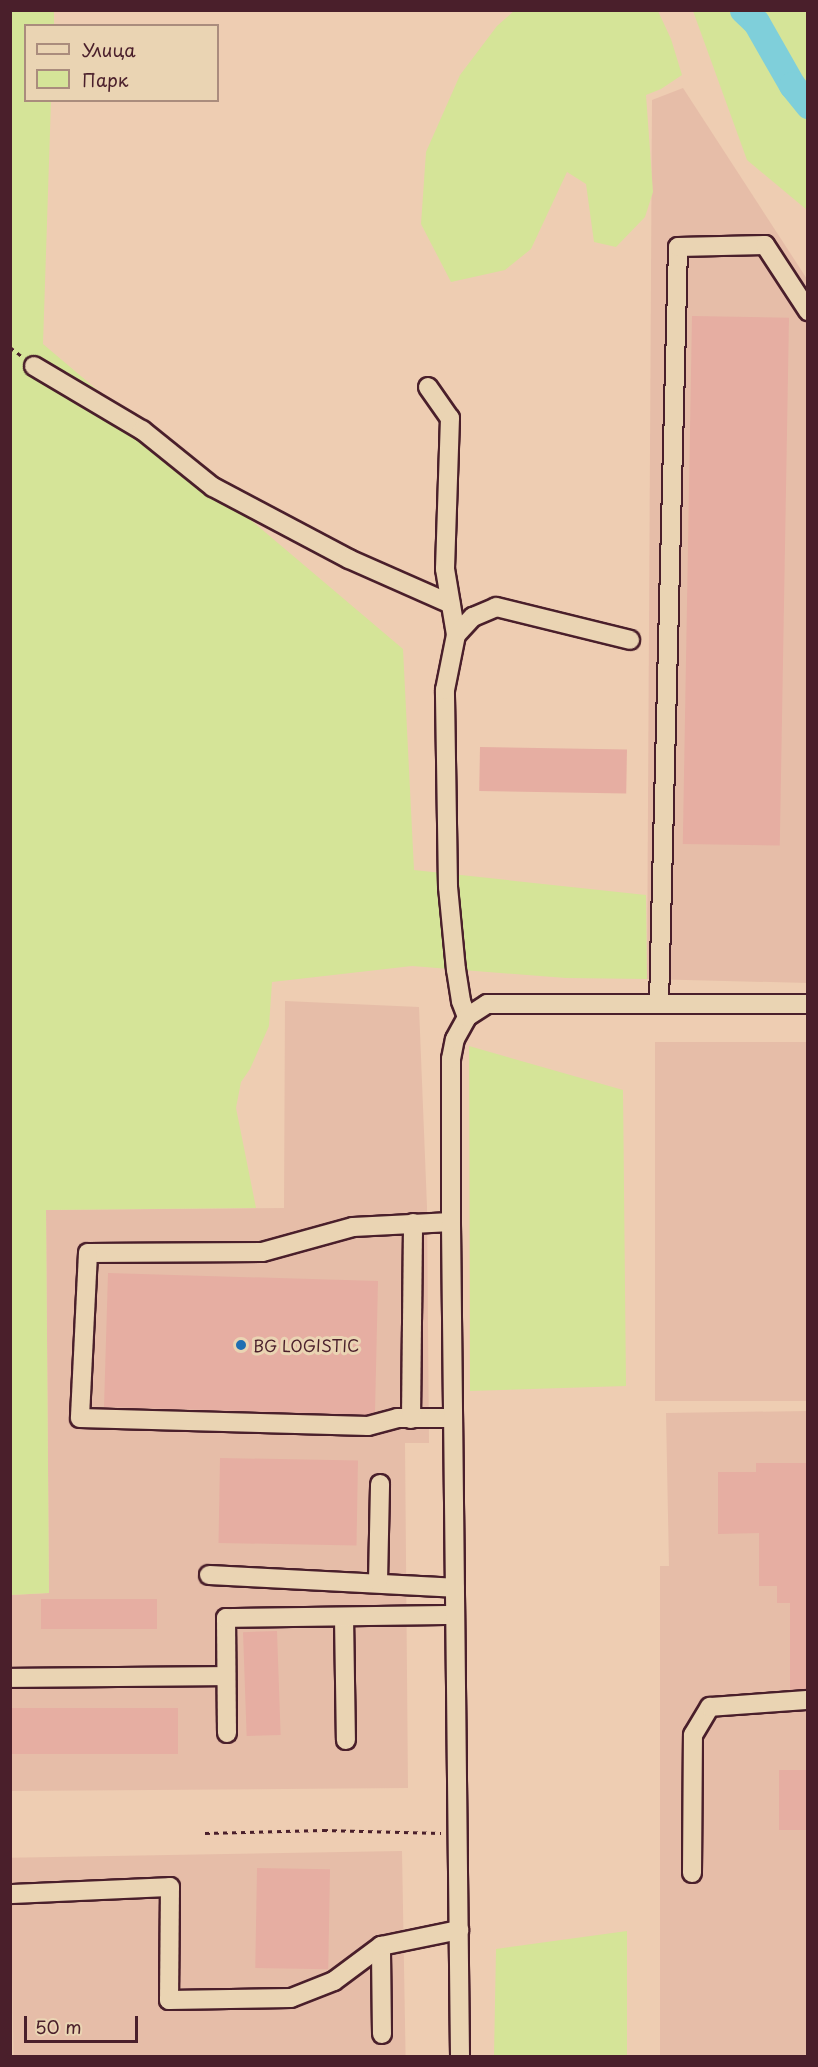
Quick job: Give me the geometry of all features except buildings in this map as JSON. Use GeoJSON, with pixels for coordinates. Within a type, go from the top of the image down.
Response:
{"type":"FeatureCollection","features":[{"type":"Feature","properties":{"kind":"street"},"geometry":{"type":"LineString","coordinates":[[659,1003],[678,247],[765,245],[807,311]]}},
{"type":"Feature","properties":{"kind":"street"},"geometry":{"type":"LineString","coordinates":[[34,366],[142,430],[213,487],[349,558],[451,604]]}},
{"type":"Feature","properties":{"kind":"street"},"geometry":{"type":"LineString","coordinates":[[428,387],[450,418],[445,569],[456,635],[445,690],[448,887],[460,1001],[467,1017]]}},
{"type":"Feature","properties":{"kind":"street"},"geometry":{"type":"LineString","coordinates":[[456,635],[473,617],[496,607],[630,640]]}},
{"type":"Feature","properties":{"kind":"street"},"geometry":{"type":"LineString","coordinates":[[460,2056],[451,1222],[451,1059],[455,1039],[467,1017],[487,1004],[807,1004]]}},
{"type":"Feature","properties":{"kind":"street"},"geometry":{"type":"LineString","coordinates":[[451,1222],[353,1227],[262,1252],[88,1253],[80,1418],[368,1426],[397,1418],[453,1418]]}},
{"type":"Feature","properties":{"kind":"street"},"geometry":{"type":"LineString","coordinates":[[411,1419],[413,1223]]}},
{"type":"Feature","properties":{"kind":"street"},"geometry":{"type":"LineString","coordinates":[[378,1582],[380,1484]]}},
{"type":"Feature","properties":{"kind":"street"},"geometry":{"type":"LineString","coordinates":[[210,1575],[378,1582],[455,1588]]}},
{"type":"Feature","properties":{"kind":"street"},"geometry":{"type":"LineString","coordinates":[[227,1734],[226,1618],[455,1616]]}},
{"type":"Feature","properties":{"kind":"street"},"geometry":{"type":"LineString","coordinates":[[344,1617],[346,1740]]}},
{"type":"Feature","properties":{"kind":"street"},"geometry":{"type":"LineString","coordinates":[[10,1678],[226,1676]]}},
{"type":"Feature","properties":{"kind":"street"},"geometry":{"type":"LineString","coordinates":[[692,1873],[693,1735],[710,1707],[807,1700]]}},
{"type":"Feature","properties":{"kind":"street"},"geometry":{"type":"LineString","coordinates":[[10,1894],[170,1887],[169,2000],[291,1998],[334,1982],[381,1946],[459,1930]]}},
{"type":"Feature","properties":{"kind":"street"},"geometry":{"type":"LineString","coordinates":[[381,1946],[382,2034]]}},
{"type":"Feature","properties":{"kind":"path"},"geometry":{"type":"LineString","coordinates":[[205,1833],[323,1830],[458,1833]]}},
{"type":"Feature","properties":{"kind":"shaded area"},"geometry":{"type":"Polygon","coordinates":[[[683,88],[807,279],[808,983],[647,979],[652,100],[683,88]]]}},
{"type":"Feature","properties":{"kind":"shaded area"},"geometry":{"type":"Polygon","coordinates":[[[285,1001],[419,1007],[427,1207],[429,1443],[405,1443],[408,1788],[11,1791],[10,1595],[49,1593],[46,1210],[284,1208],[285,1001]]]}},
{"type":"Feature","properties":{"kind":"shaded area"},"geometry":{"type":"Polygon","coordinates":[[[655,1042],[807,1042],[807,1401],[655,1401],[655,1042]]]}},
{"type":"Feature","properties":{"kind":"shaded area"},"geometry":{"type":"Polygon","coordinates":[[[807,1411],[807,2056],[660,2056],[660,1566],[669,1566],[666,1413],[807,1411]]]}},
{"type":"Feature","properties":{"kind":"shaded area"},"geometry":{"type":"Polygon","coordinates":[[[402,1851],[406,2056],[14,2056],[10,1858],[402,1851]]]}},
{"type":"Feature","properties":{"kind":"green space"},"geometry":{"type":"Polygon","coordinates":[[[10,11],[54,11],[54,24],[24,24],[24,102],[51,102],[43,344],[403,649],[414,870],[646,895],[647,979],[566,978],[412,966],[272,982],[269,1026],[250,1069],[241,1082],[236,1108],[256,1208],[46,1210],[49,1593],[11,1595],[10,11]]]}},
{"type":"Feature","properties":{"kind":"green space"},"geometry":{"type":"Polygon","coordinates":[[[514,11],[658,11],[671,39],[682,75],[661,89],[646,95],[653,192],[645,217],[616,247],[594,242],[586,184],[567,172],[531,249],[505,270],[451,282],[421,224],[426,152],[460,75],[497,26],[514,11]]]}},
{"type":"Feature","properties":{"kind":"green space"},"geometry":{"type":"Polygon","coordinates":[[[693,11],[807,11],[807,210],[747,160],[693,11]]]}},
{"type":"Feature","properties":{"kind":"green space"},"geometry":{"type":"Polygon","coordinates":[[[469,1046],[623,1090],[626,1386],[470,1391],[469,1046]]]}},
{"type":"Feature","properties":{"kind":"green space"},"geometry":{"type":"Polygon","coordinates":[[[627,1931],[627,2056],[494,2056],[496,1949],[627,1931]]]}},
{"type":"Feature","properties":{"kind":"waterway"},"geometry":{"type":"LineString","coordinates":[[743,10],[756,22],[792,85],[808,105]]}},
{"type":"Feature","properties":{"kind":"place","name":"BG LOGISTIC"},"geometry":{"type":"Point","coordinates":[241,1345]}}]}
